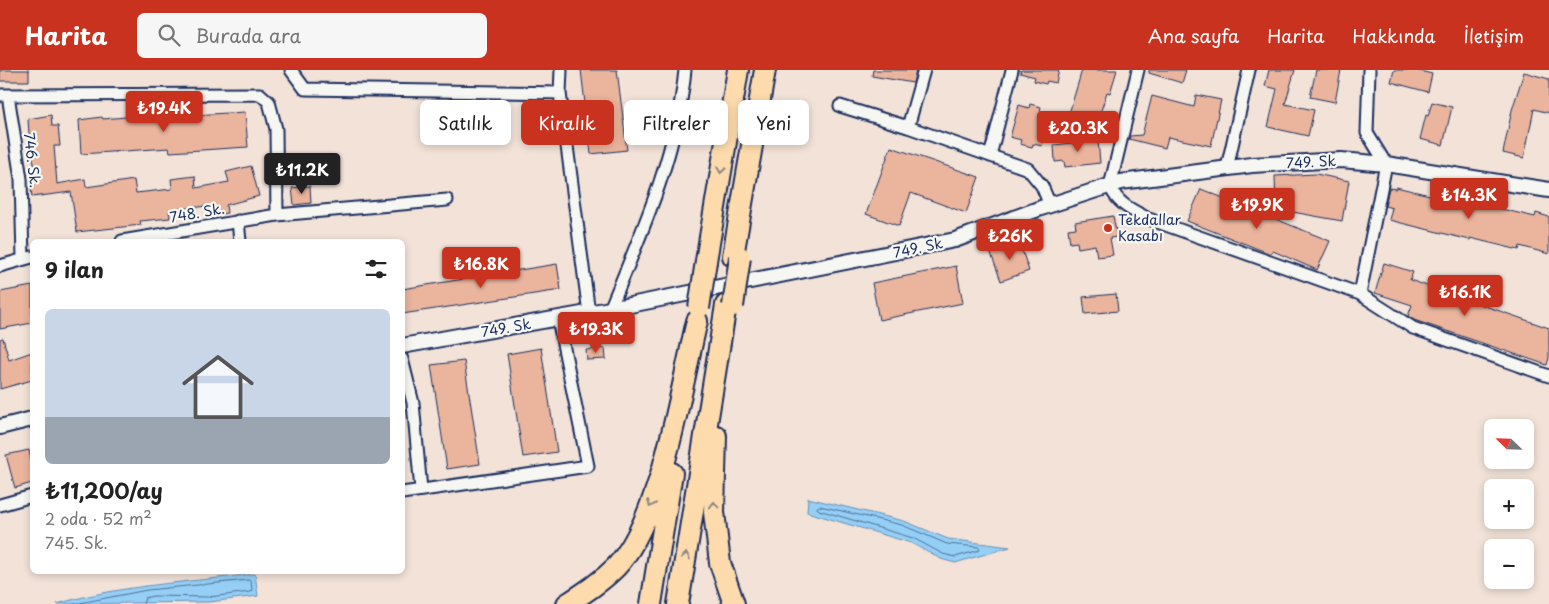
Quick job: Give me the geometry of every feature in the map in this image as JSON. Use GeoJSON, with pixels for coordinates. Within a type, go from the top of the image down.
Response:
{"type":"FeatureCollection","features":[{"type":"Feature","properties":{"kind":"highway"},"geometry":{"type":"LineString","coordinates":[[651,604],[738,70]]}},
{"type":"Feature","properties":{"kind":"highway"},"geometry":{"type":"LineString","coordinates":[[734,604],[720,563],[714,512],[715,443],[736,256],[765,70]]}},
{"type":"Feature","properties":{"kind":"highway"},"geometry":{"type":"LineString","coordinates":[[678,604],[730,305]]}},
{"type":"Feature","properties":{"kind":"highway"},"geometry":{"type":"LineString","coordinates":[[567,604],[593,588],[617,566],[638,534],[654,495],[661,471],[698,314]]}},
{"type":"Feature","properties":{"kind":"street"},"geometry":{"type":"LineString","coordinates":[[291,70],[305,89],[561,81],[589,314]]}},
{"type":"Feature","properties":{"kind":"street"},"geometry":{"type":"LineString","coordinates":[[610,310],[666,168],[683,91],[685,70]]}},
{"type":"Feature","properties":{"kind":"street"},"geometry":{"type":"LineString","coordinates":[[908,127],[924,70]]}},
{"type":"Feature","properties":{"kind":"street"},"geometry":{"type":"LineString","coordinates":[[990,156],[1012,70]]}},
{"type":"Feature","properties":{"kind":"street"},"geometry":{"type":"LineString","coordinates":[[1138,70],[1110,186],[1115,198],[1124,206],[1149,219],[1360,294],[1413,328],[1549,376]]}},
{"type":"Feature","properties":{"kind":"street"},"geometry":{"type":"LineString","coordinates":[[1227,168],[1249,70]]}},
{"type":"Feature","properties":{"kind":"street"},"geometry":{"type":"LineString","coordinates":[[1360,294],[1386,164],[1367,133],[1369,70]]}},
{"type":"Feature","properties":{"kind":"street"},"geometry":{"type":"LineString","coordinates":[[4,95],[260,94],[269,102],[276,129],[276,215]]}},
{"type":"Feature","properties":{"kind":"street","name":"746. Sk."},"geometry":{"type":"LineString","coordinates":[[4,95],[21,179],[28,258]]}},
{"type":"Feature","properties":{"kind":"street"},"geometry":{"type":"LineString","coordinates":[[840,106],[908,127],[1028,169],[1042,186],[1050,205]]}},
{"type":"Feature","properties":{"kind":"street","name":"749. Sk"},"geometry":{"type":"LineString","coordinates":[[405,345],[610,310],[955,240],[1050,205],[1121,182],[1227,168],[1341,160],[1386,164],[1549,190]]}},
{"type":"Feature","properties":{"kind":"street","name":"748. Sk."},"geometry":{"type":"LineString","coordinates":[[134,239],[276,215],[447,200]]}},
{"type":"Feature","properties":{"kind":"street"},"geometry":{"type":"LineString","coordinates":[[238,221],[240,239]]}},
{"type":"Feature","properties":{"kind":"street"},"geometry":{"type":"LineString","coordinates":[[0,266],[28,258]]}},
{"type":"Feature","properties":{"kind":"street"},"geometry":{"type":"LineString","coordinates":[[405,493],[588,466],[558,319]]}},
{"type":"Feature","properties":{"kind":"street"},"geometry":{"type":"LineString","coordinates":[[405,371],[413,403],[421,490]]}},
{"type":"Feature","properties":{"kind":"street"},"geometry":{"type":"LineString","coordinates":[[0,427],[30,420]]}},
{"type":"Feature","properties":{"kind":"street"},"geometry":{"type":"LineString","coordinates":[[0,505],[30,497]]}},
{"type":"Feature","properties":{"kind":"water"},"geometry":{"type":"Polygon","coordinates":[[[808,498],[904,521],[948,539],[1010,547],[955,563],[941,559],[911,543],[807,512],[808,498]]]}},
{"type":"Feature","properties":{"kind":"water"},"geometry":{"type":"Polygon","coordinates":[[[255,574],[258,596],[209,602],[57,604],[131,588],[255,574]]]}},
{"type":"Feature","properties":{"kind":"building"},"geometry":{"type":"Polygon","coordinates":[[[0,70],[29,70],[29,81],[0,81],[0,70]]]}},
{"type":"Feature","properties":{"kind":"building"},"geometry":{"type":"Polygon","coordinates":[[[581,70],[617,70],[624,126],[624,145],[626,145],[627,150],[591,154],[590,145],[614,145],[614,100],[585,100],[581,70]]]}},
{"type":"Feature","properties":{"kind":"building"},"geometry":{"type":"Polygon","coordinates":[[[873,70],[916,70],[913,83],[872,76],[873,70]]]}},
{"type":"Feature","properties":{"kind":"building"},"geometry":{"type":"Polygon","coordinates":[[[1021,70],[1059,70],[1056,83],[1047,81],[1046,84],[1034,81],[1035,77],[1020,73],[1021,70]]]}},
{"type":"Feature","properties":{"kind":"building"},"geometry":{"type":"Polygon","coordinates":[[[1082,70],[1117,70],[1110,93],[1107,92],[1096,126],[1068,117],[1082,70]]]}},
{"type":"Feature","properties":{"kind":"building"},"geometry":{"type":"Polygon","coordinates":[[[1149,70],[1186,70],[1182,83],[1149,73],[1149,70]]]}},
{"type":"Feature","properties":{"kind":"building"},"geometry":{"type":"Polygon","coordinates":[[[1269,70],[1295,70],[1285,104],[1314,110],[1308,136],[1268,127],[1277,89],[1265,86],[1269,70]]]}},
{"type":"Feature","properties":{"kind":"building"},"geometry":{"type":"Polygon","coordinates":[[[1316,70],[1341,70],[1335,102],[1310,97],[1316,70]]]}},
{"type":"Feature","properties":{"kind":"building"},"geometry":{"type":"Polygon","coordinates":[[[1394,70],[1416,70],[1432,74],[1428,92],[1391,82],[1394,70]]]}},
{"type":"Feature","properties":{"kind":"building"},"geometry":{"type":"Polygon","coordinates":[[[1524,72],[1549,79],[1549,113],[1534,109],[1524,158],[1503,153],[1512,110],[1524,72]]]}},
{"type":"Feature","properties":{"kind":"building"},"geometry":{"type":"Polygon","coordinates":[[[1196,95],[1221,100],[1211,146],[1168,137],[1165,148],[1129,139],[1130,136],[1142,135],[1152,96],[1194,107],[1196,95]]]}},
{"type":"Feature","properties":{"kind":"building"},"geometry":{"type":"Polygon","coordinates":[[[1432,102],[1452,107],[1443,145],[1420,139],[1426,115],[1428,116],[1432,102]]]}},
{"type":"Feature","properties":{"kind":"building"},"geometry":{"type":"Polygon","coordinates":[[[1030,104],[1041,107],[1040,111],[1051,113],[1042,146],[1033,144],[1032,147],[1020,144],[1021,140],[1010,137],[1019,105],[1029,108],[1030,104]]]}},
{"type":"Feature","properties":{"kind":"building"},"geometry":{"type":"Polygon","coordinates":[[[245,112],[248,147],[170,152],[169,148],[81,154],[79,120],[159,114],[159,117],[245,112]]]}},
{"type":"Feature","properties":{"kind":"building"},"geometry":{"type":"Polygon","coordinates":[[[51,115],[52,126],[58,126],[60,146],[54,146],[57,184],[85,179],[86,187],[134,180],[136,193],[172,189],[171,179],[195,176],[196,188],[229,182],[226,172],[251,166],[259,196],[226,205],[227,213],[210,216],[208,206],[169,210],[170,218],[140,221],[141,225],[77,232],[71,192],[32,197],[30,181],[37,180],[30,148],[28,119],[51,115]]]}},
{"type":"Feature","properties":{"kind":"building"},"geometry":{"type":"Polygon","coordinates":[[[1098,140],[1100,163],[1065,167],[1064,161],[1055,162],[1054,145],[1098,140]]]}},
{"type":"Feature","properties":{"kind":"building"},"geometry":{"type":"Polygon","coordinates":[[[891,147],[979,177],[966,213],[911,193],[899,226],[866,214],[891,147]]]}},
{"type":"Feature","properties":{"kind":"building"},"geometry":{"type":"Polygon","coordinates":[[[1316,174],[1349,181],[1342,221],[1276,209],[1275,176],[1316,174]]]}},
{"type":"Feature","properties":{"kind":"building"},"geometry":{"type":"Polygon","coordinates":[[[310,186],[311,203],[294,205],[292,188],[310,186]]]}},
{"type":"Feature","properties":{"kind":"building"},"geometry":{"type":"Polygon","coordinates":[[[1396,187],[1438,197],[1438,194],[1535,217],[1536,213],[1549,217],[1549,254],[1520,246],[1519,250],[1470,238],[1470,240],[1389,220],[1392,208],[1385,206],[1389,188],[1396,189],[1396,187]]]}},
{"type":"Feature","properties":{"kind":"building"},"geometry":{"type":"Polygon","coordinates":[[[1201,189],[1330,241],[1317,270],[1273,251],[1271,254],[1187,221],[1201,189]]]}},
{"type":"Feature","properties":{"kind":"building"},"geometry":{"type":"Polygon","coordinates":[[[1113,216],[1117,237],[1110,238],[1113,255],[1097,257],[1095,245],[1078,248],[1077,242],[1070,243],[1068,229],[1076,228],[1075,222],[1113,216]]]}},
{"type":"Feature","properties":{"kind":"building"},"geometry":{"type":"Polygon","coordinates":[[[1019,241],[1029,271],[1001,281],[990,251],[1019,241]]]}},
{"type":"Feature","properties":{"kind":"building"},"geometry":{"type":"Polygon","coordinates":[[[1384,263],[1413,272],[1410,280],[1549,328],[1549,358],[1547,365],[1414,320],[1408,316],[1412,305],[1375,293],[1384,263]]]}},
{"type":"Feature","properties":{"kind":"building"},"geometry":{"type":"Polygon","coordinates":[[[557,264],[561,290],[405,314],[405,289],[557,264]]]}},
{"type":"Feature","properties":{"kind":"building"},"geometry":{"type":"Polygon","coordinates":[[[956,266],[963,303],[879,320],[872,283],[956,266]]]}},
{"type":"Feature","properties":{"kind":"building"},"geometry":{"type":"Polygon","coordinates":[[[30,286],[30,323],[0,329],[0,292],[30,286]]]}},
{"type":"Feature","properties":{"kind":"building"},"geometry":{"type":"Polygon","coordinates":[[[1116,294],[1118,311],[1085,314],[1083,297],[1116,294]]]}},
{"type":"Feature","properties":{"kind":"building"},"geometry":{"type":"Polygon","coordinates":[[[3,338],[9,360],[30,353],[30,381],[0,389],[0,339],[3,338]]]}},
{"type":"Feature","properties":{"kind":"building"},"geometry":{"type":"Polygon","coordinates":[[[541,348],[557,452],[523,457],[507,354],[541,348]]]}},
{"type":"Feature","properties":{"kind":"building"},"geometry":{"type":"Polygon","coordinates":[[[605,348],[606,359],[587,360],[586,350],[605,348]]]}},
{"type":"Feature","properties":{"kind":"building"},"geometry":{"type":"Polygon","coordinates":[[[464,361],[480,464],[447,469],[431,365],[464,361]]]}},
{"type":"Feature","properties":{"kind":"building"},"geometry":{"type":"Polygon","coordinates":[[[29,450],[30,484],[15,488],[6,455],[29,450]]]}},
{"type":"Feature","properties":{"kind":"place","name":"Tekdallar Kasabı"},"geometry":{"type":"Point","coordinates":[1108,228]}}]}
